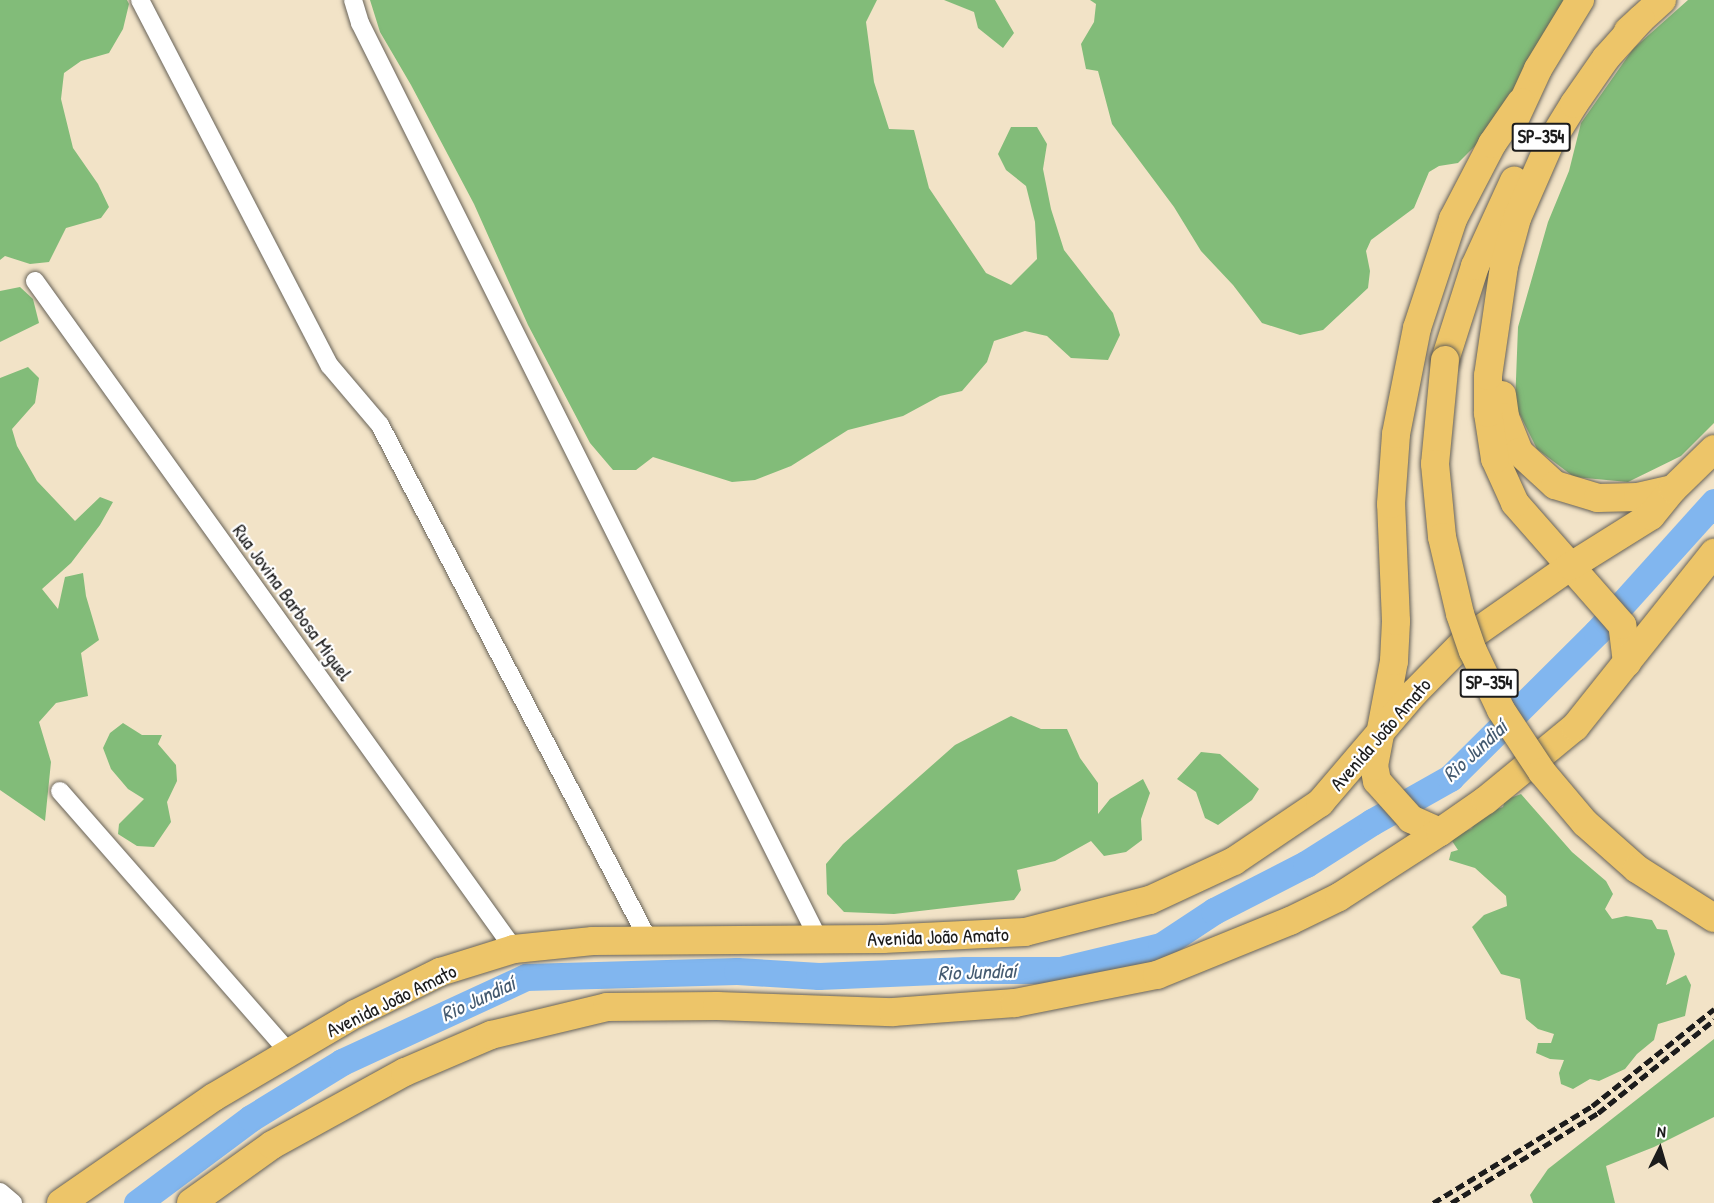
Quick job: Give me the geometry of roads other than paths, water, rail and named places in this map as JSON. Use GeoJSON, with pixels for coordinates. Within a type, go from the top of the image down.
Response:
{"type":"FeatureCollection","features":[{"type":"Feature","properties":{"kind":"main road","name":"SP-354"},"geometry":{"type":"LineString","coordinates":[[1462,301],[1463,262],[1471,230],[1521,102],[1580,0]]}},
{"type":"Feature","properties":{"kind":"main road","name":"SP-354"},"geometry":{"type":"LineString","coordinates":[[1662,0],[1605,51],[1548,127],[1510,187],[1462,301],[1444,360],[1436,464],[1442,537],[1460,614],[1473,651],[1502,710],[1542,772],[1586,823],[1637,869],[1714,918]]}},
{"type":"Feature","properties":{"kind":"main road"},"geometry":{"type":"LineString","coordinates":[[1627,663],[1622,625],[1515,503],[1495,459],[1488,412],[1488,376],[1504,266],[1515,227],[1550,143],[1605,58],[1641,19]]}},
{"type":"Feature","properties":{"kind":"main road"},"geometry":{"type":"LineString","coordinates":[[1440,832],[1411,819],[1377,781],[1374,766],[1378,735],[1394,661],[1396,621],[1391,504],[1396,434],[1417,328],[1453,219],[1492,144],[1521,102]]}},
{"type":"Feature","properties":{"kind":"main road"},"geometry":{"type":"LineString","coordinates":[[1494,344],[1505,417],[1519,452],[1555,485],[1598,498],[1638,497],[1672,489]]}},
{"type":"Feature","properties":{"kind":"main road","name":"Avenida João Amato"},"geometry":{"type":"LineString","coordinates":[[61,1203],[214,1097],[355,1014],[440,972],[514,949],[593,941],[819,940],[1026,932],[1150,900],[1234,861],[1320,803],[1378,735],[1468,639],[1578,575],[1651,516],[1672,489],[1714,449]]}},
{"type":"Feature","properties":{"kind":"main road"},"geometry":{"type":"LineString","coordinates":[[191,1203],[272,1145],[405,1072],[491,1035],[607,1007],[717,1006],[902,1011],[1015,1003],[1157,975],[1290,921],[1339,897],[1440,832],[1486,800],[1575,727],[1714,553]]}},
{"type":"Feature","properties":{"kind":"street"},"geometry":{"type":"LineString","coordinates":[[140,0],[330,366],[380,425],[649,941]]}},
{"type":"Feature","properties":{"kind":"street"},"geometry":{"type":"LineString","coordinates":[[353,0],[360,22],[819,940]]}},
{"type":"Feature","properties":{"kind":"street","name":"Rua Jovina Barbosa Miguel"},"geometry":{"type":"LineString","coordinates":[[35,281],[514,949]]}},
{"type":"Feature","properties":{"kind":"street"},"geometry":{"type":"LineString","coordinates":[[60,791],[289,1053]]}},
{"type":"Feature","properties":{"kind":"street"},"geometry":{"type":"LineString","coordinates":[[0,1192],[13,1203]]}},
{"type":"Feature","properties":{"kind":"waterway","name":"Rio Jundiaí"},"geometry":{"type":"LineString","coordinates":[[137,1203],[251,1118],[342,1062],[526,977],[737,971],[819,976],[965,970],[1061,970],[1161,946],[1214,911],[1306,864],[1372,822],[1450,778],[1597,632],[1714,502]]}},
{"type":"Feature","properties":{"kind":"railway"},"geometry":{"type":"LineString","coordinates":[[1433,1203],[1592,1106],[1714,1009]]}},
{"type":"Feature","properties":{"kind":"railway"},"geometry":{"type":"LineString","coordinates":[[1451,1203],[1598,1113],[1714,1020]]}}]}
